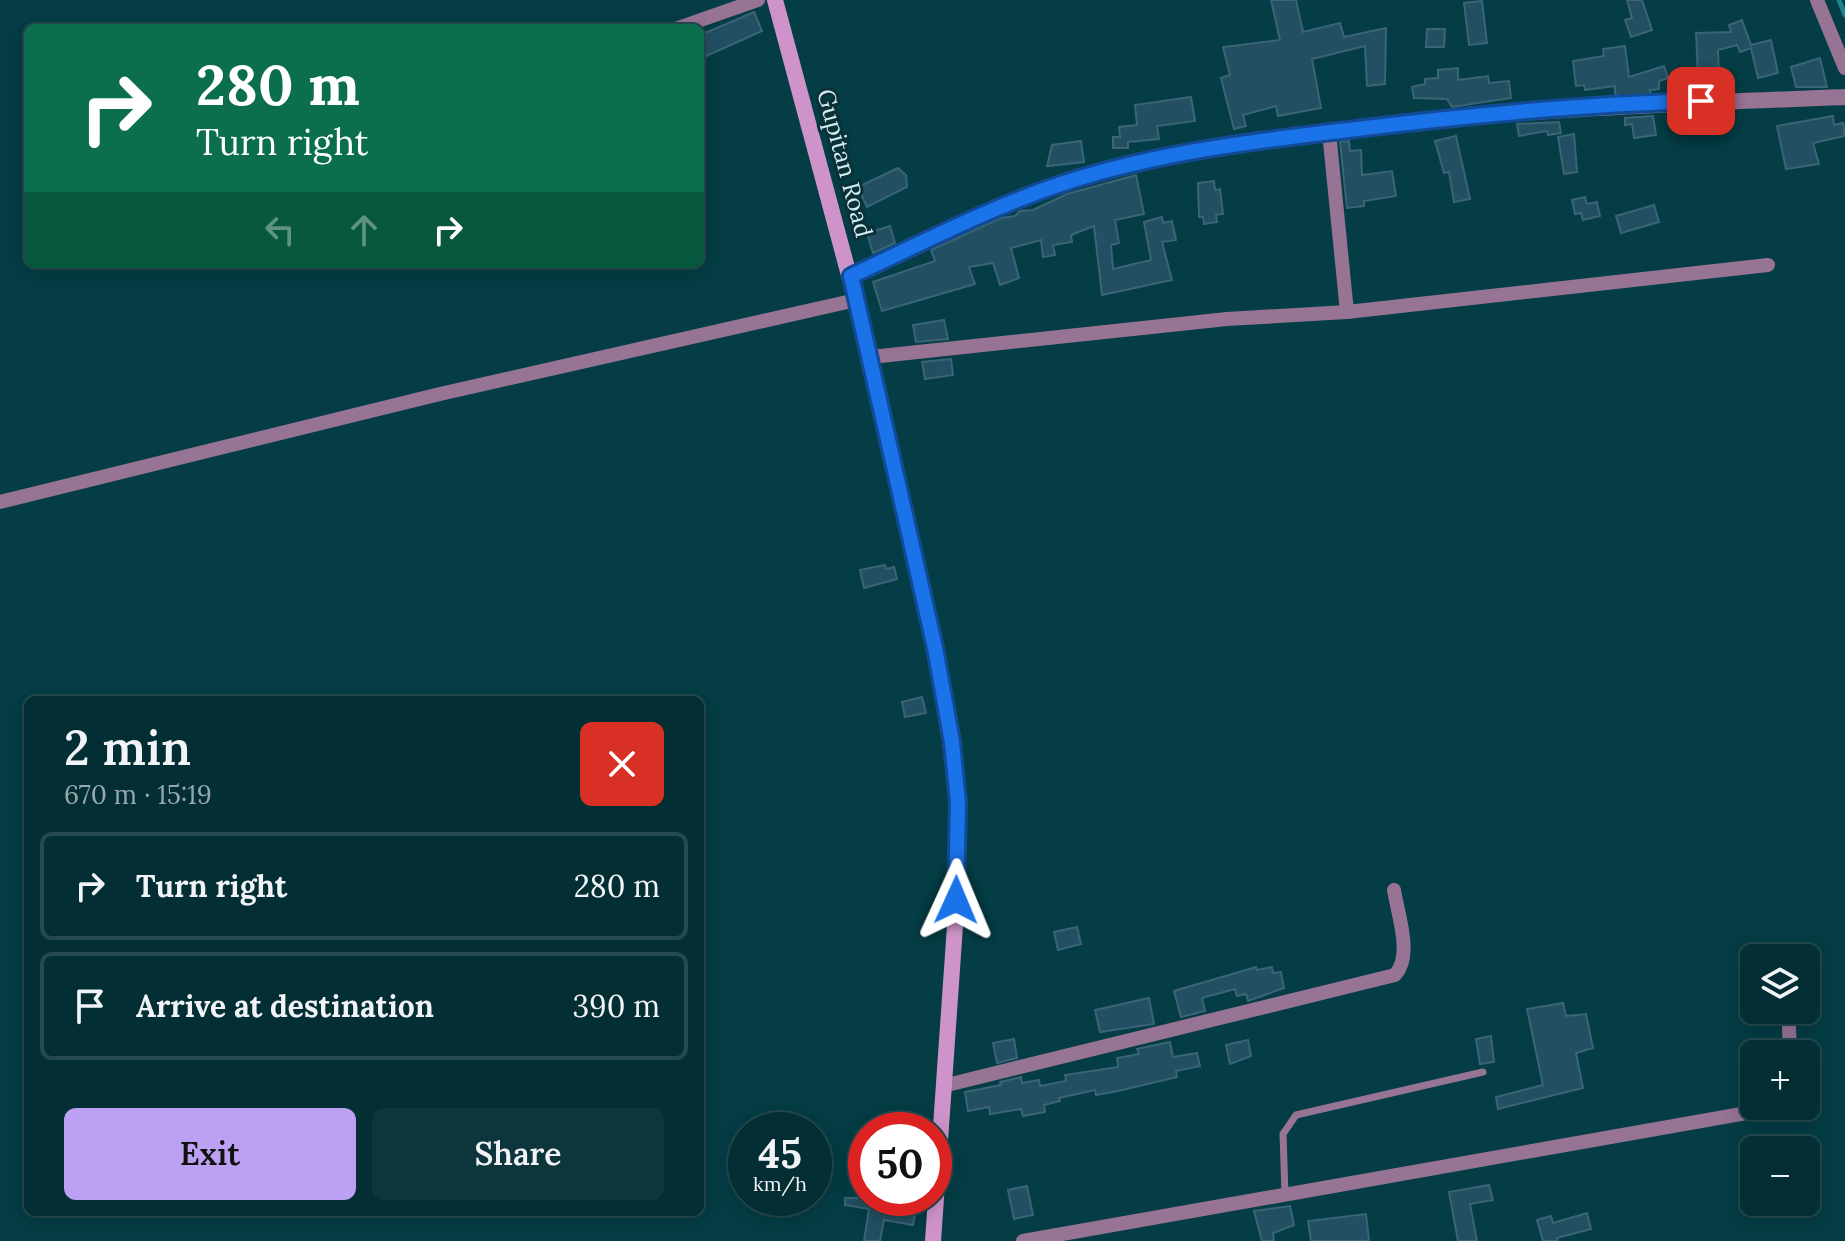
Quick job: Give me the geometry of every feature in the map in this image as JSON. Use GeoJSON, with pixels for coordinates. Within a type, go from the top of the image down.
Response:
{"type":"FeatureCollection","features":[{"type":"Feature","properties":{"kind":"main road","name":"Gupitan Road"},"geometry":{"type":"LineString","coordinates":[[775,0],[871,357],[935,648],[957,783],[955,926],[933,1241]]}},
{"type":"Feature","properties":{"kind":"street"},"geometry":{"type":"LineString","coordinates":[[689,24],[758,0]]}},
{"type":"Feature","properties":{"kind":"street"},"geometry":{"type":"LineString","coordinates":[[1817,0],[1845,68]]}},
{"type":"Feature","properties":{"kind":"street"},"geometry":{"type":"LineString","coordinates":[[851,276],[1018,199],[1062,183],[1183,154],[1329,132],[1548,108],[1845,97]]}},
{"type":"Feature","properties":{"kind":"street"},"geometry":{"type":"LineString","coordinates":[[1329,132],[1347,312]]}},
{"type":"Feature","properties":{"kind":"street"},"geometry":{"type":"LineString","coordinates":[[871,357],[1211,321],[1347,312],[1768,265]]}},
{"type":"Feature","properties":{"kind":"street"},"geometry":{"type":"LineString","coordinates":[[0,502],[440,394],[856,300]]}},
{"type":"Feature","properties":{"kind":"street"},"geometry":{"type":"LineString","coordinates":[[943,1086],[1395,975],[1402,968],[1404,956],[1394,890]]}},
{"type":"Feature","properties":{"kind":"street"},"geometry":{"type":"LineString","coordinates":[[1789,1027],[1789,1040]]}},
{"type":"Feature","properties":{"kind":"street"},"geometry":{"type":"LineString","coordinates":[[1023,1241],[1740,1114]]}},
{"type":"Feature","properties":{"kind":"lane"},"geometry":{"type":"LineString","coordinates":[[1285,1194],[1283,1134],[1296,1115],[1483,1072]]}},
{"type":"Feature","properties":{"kind":"building"},"geometry":{"type":"Polygon","coordinates":[[[1271,0],[1296,0],[1303,32],[1340,23],[1344,37],[1386,28],[1385,84],[1367,86],[1365,46],[1312,59],[1321,108],[1278,116],[1276,106],[1243,115],[1246,126],[1234,129],[1221,78],[1230,75],[1223,47],[1280,40],[1271,0]]]}},
{"type":"Feature","properties":{"kind":"building"},"geometry":{"type":"Polygon","coordinates":[[[1627,0],[1642,0],[1652,30],[1631,37],[1625,20],[1632,18],[1627,0]]]}},
{"type":"Feature","properties":{"kind":"building"},"geometry":{"type":"Polygon","coordinates":[[[1482,1],[1487,43],[1469,45],[1464,3],[1482,1]]]}},
{"type":"Feature","properties":{"kind":"building"},"geometry":{"type":"Polygon","coordinates":[[[754,12],[762,31],[704,57],[704,33],[754,12]]]}},
{"type":"Feature","properties":{"kind":"building"},"geometry":{"type":"Polygon","coordinates":[[[1742,20],[1751,45],[1771,40],[1778,73],[1758,78],[1751,48],[1740,52],[1737,45],[1718,50],[1719,74],[1698,76],[1696,33],[1731,32],[1729,25],[1742,20]]]}},
{"type":"Feature","properties":{"kind":"building"},"geometry":{"type":"Polygon","coordinates":[[[1427,29],[1445,29],[1444,47],[1426,47],[1427,29]]]}},
{"type":"Feature","properties":{"kind":"building"},"geometry":{"type":"Polygon","coordinates":[[[1625,46],[1629,77],[1664,66],[1668,78],[1659,81],[1659,89],[1650,90],[1650,94],[1622,96],[1615,94],[1615,86],[1585,90],[1584,85],[1576,86],[1573,61],[1604,56],[1603,49],[1625,46]]]}},
{"type":"Feature","properties":{"kind":"building"},"geometry":{"type":"Polygon","coordinates":[[[1820,58],[1827,87],[1796,87],[1791,67],[1820,58]]]}},
{"type":"Feature","properties":{"kind":"building"},"geometry":{"type":"Polygon","coordinates":[[[1458,68],[1458,80],[1488,76],[1489,83],[1509,81],[1511,98],[1452,107],[1447,99],[1414,98],[1412,87],[1425,84],[1425,79],[1438,78],[1438,70],[1458,68]]]}},
{"type":"Feature","properties":{"kind":"building"},"geometry":{"type":"Polygon","coordinates":[[[1191,97],[1195,121],[1157,126],[1159,139],[1128,142],[1128,148],[1113,148],[1113,137],[1120,137],[1119,127],[1137,125],[1135,105],[1191,97]]]}},
{"type":"Feature","properties":{"kind":"building"},"geometry":{"type":"Polygon","coordinates":[[[1653,116],[1656,135],[1634,138],[1632,124],[1625,125],[1625,118],[1653,116]]]}},
{"type":"Feature","properties":{"kind":"building"},"geometry":{"type":"Polygon","coordinates":[[[1833,116],[1834,125],[1843,123],[1845,136],[1813,143],[1819,164],[1786,169],[1777,126],[1833,116]]]}},
{"type":"Feature","properties":{"kind":"building"},"geometry":{"type":"Polygon","coordinates":[[[1559,122],[1561,133],[1548,135],[1547,131],[1519,136],[1517,124],[1559,122]]]}},
{"type":"Feature","properties":{"kind":"building"},"geometry":{"type":"Polygon","coordinates":[[[1574,134],[1577,172],[1564,174],[1558,137],[1574,134]]]}},
{"type":"Feature","properties":{"kind":"building"},"geometry":{"type":"Polygon","coordinates":[[[1456,136],[1470,199],[1454,202],[1449,172],[1444,173],[1435,141],[1456,136]]]}},
{"type":"Feature","properties":{"kind":"building"},"geometry":{"type":"Polygon","coordinates":[[[1081,141],[1084,162],[1047,166],[1052,145],[1081,141]]]}},
{"type":"Feature","properties":{"kind":"building"},"geometry":{"type":"Polygon","coordinates":[[[1349,141],[1350,151],[1361,150],[1362,175],[1392,171],[1396,196],[1364,201],[1364,206],[1347,208],[1340,142],[1349,141]]]}},
{"type":"Feature","properties":{"kind":"building"},"geometry":{"type":"Polygon","coordinates":[[[898,168],[906,175],[907,187],[867,207],[858,187],[898,168]]]}},
{"type":"Feature","properties":{"kind":"building"},"geometry":{"type":"Polygon","coordinates":[[[1136,175],[1144,214],[1115,220],[1119,243],[1111,245],[1113,269],[1151,260],[1144,222],[1162,217],[1163,223],[1172,221],[1176,240],[1162,242],[1172,280],[1102,295],[1094,226],[1071,235],[1072,242],[1053,245],[1055,255],[1043,257],[1041,240],[1011,248],[1019,278],[1000,285],[993,263],[969,267],[975,284],[882,311],[873,282],[935,261],[931,250],[1001,218],[1015,216],[1020,211],[1033,210],[1067,194],[1136,175]]]}},
{"type":"Feature","properties":{"kind":"building"},"geometry":{"type":"Polygon","coordinates":[[[1214,181],[1215,190],[1220,189],[1223,214],[1216,215],[1217,222],[1204,224],[1203,217],[1199,217],[1198,183],[1214,181]]]}},
{"type":"Feature","properties":{"kind":"building"},"geometry":{"type":"Polygon","coordinates":[[[1585,197],[1587,204],[1597,202],[1600,216],[1583,220],[1581,213],[1575,214],[1572,200],[1585,197]]]}},
{"type":"Feature","properties":{"kind":"building"},"geometry":{"type":"Polygon","coordinates":[[[1654,205],[1659,222],[1621,233],[1616,216],[1654,205]]]}},
{"type":"Feature","properties":{"kind":"building"},"geometry":{"type":"Polygon","coordinates":[[[890,226],[895,243],[873,253],[867,233],[890,226]]]}},
{"type":"Feature","properties":{"kind":"building"},"geometry":{"type":"Polygon","coordinates":[[[944,320],[948,339],[916,342],[913,325],[944,320]]]}},
{"type":"Feature","properties":{"kind":"building"},"geometry":{"type":"Polygon","coordinates":[[[951,359],[953,375],[925,379],[922,362],[951,359]]]}},
{"type":"Feature","properties":{"kind":"building"},"geometry":{"type":"Polygon","coordinates":[[[885,565],[886,569],[894,567],[897,579],[864,588],[860,570],[885,565]]]}},
{"type":"Feature","properties":{"kind":"building"},"geometry":{"type":"Polygon","coordinates":[[[922,697],[926,713],[905,717],[902,702],[922,697]]]}},
{"type":"Feature","properties":{"kind":"building"},"geometry":{"type":"Polygon","coordinates":[[[1077,927],[1081,944],[1058,950],[1054,932],[1077,927]]]}},
{"type":"Feature","properties":{"kind":"building"},"geometry":{"type":"Polygon","coordinates":[[[1256,967],[1257,970],[1272,967],[1273,973],[1281,972],[1284,988],[1248,1001],[1246,994],[1237,996],[1235,989],[1202,998],[1205,1011],[1181,1017],[1174,991],[1256,967]]]}},
{"type":"Feature","properties":{"kind":"building"},"geometry":{"type":"Polygon","coordinates":[[[1149,998],[1154,1024],[1100,1032],[1095,1010],[1149,998]]]}},
{"type":"Feature","properties":{"kind":"building"},"geometry":{"type":"Polygon","coordinates":[[[1563,1003],[1566,1016],[1586,1014],[1593,1048],[1576,1053],[1583,1088],[1498,1109],[1496,1097],[1543,1085],[1527,1009],[1563,1003]]]}},
{"type":"Feature","properties":{"kind":"building"},"geometry":{"type":"Polygon","coordinates":[[[1491,1036],[1494,1062],[1480,1064],[1476,1039],[1491,1036]]]}},
{"type":"Feature","properties":{"kind":"building"},"geometry":{"type":"Polygon","coordinates":[[[1014,1039],[1017,1058],[997,1063],[993,1043],[1014,1039]]]}},
{"type":"Feature","properties":{"kind":"building"},"geometry":{"type":"Polygon","coordinates":[[[1248,1040],[1251,1056],[1230,1064],[1226,1045],[1248,1040]]]}},
{"type":"Feature","properties":{"kind":"building"},"geometry":{"type":"Polygon","coordinates":[[[1170,1042],[1173,1057],[1197,1053],[1200,1066],[1176,1071],[1177,1077],[1118,1091],[1096,1095],[1095,1090],[1059,1098],[1060,1101],[1044,1105],[1045,1112],[1023,1116],[1021,1109],[990,1114],[989,1107],[968,1111],[965,1092],[1001,1085],[1000,1082],[1021,1077],[1022,1083],[1039,1080],[1040,1086],[1066,1081],[1065,1075],[1118,1067],[1117,1058],[1139,1054],[1137,1049],[1170,1042]]]}},
{"type":"Feature","properties":{"kind":"building"},"geometry":{"type":"Polygon","coordinates":[[[1489,1185],[1493,1200],[1470,1204],[1477,1241],[1458,1241],[1449,1192],[1489,1185]]]}},
{"type":"Feature","properties":{"kind":"building"},"geometry":{"type":"Polygon","coordinates":[[[1027,1186],[1033,1215],[1014,1219],[1008,1190],[1027,1186]]]}},
{"type":"Feature","properties":{"kind":"building"},"geometry":{"type":"Polygon","coordinates":[[[1290,1206],[1294,1225],[1273,1233],[1274,1241],[1262,1241],[1254,1211],[1290,1206]]]}},
{"type":"Feature","properties":{"kind":"building"},"geometry":{"type":"Polygon","coordinates":[[[1587,1213],[1591,1229],[1557,1238],[1558,1241],[1543,1241],[1537,1220],[1551,1216],[1553,1223],[1587,1213]]]}},
{"type":"Feature","properties":{"kind":"building"},"geometry":{"type":"Polygon","coordinates":[[[1366,1214],[1369,1241],[1311,1241],[1308,1221],[1366,1214]]]}},
{"type":"Feature","properties":{"kind":"building"},"geometry":{"type":"Polygon","coordinates":[[[868,1216],[915,1216],[913,1225],[884,1220],[880,1241],[864,1241],[868,1216]]]}},
{"type":"Feature","properties":{"kind":"waterway"},"geometry":{"type":"LineString","coordinates":[[1839,0],[1845,15]]}},
{"type":"Feature","properties":{"kind":"route"},"geometry":{"type":"LineString","coordinates":[[956,900],[958,802],[952,742],[935,648],[851,276],[1018,199],[1120,167],[1183,154],[1421,120],[1548,108],[1701,101]]}}]}
